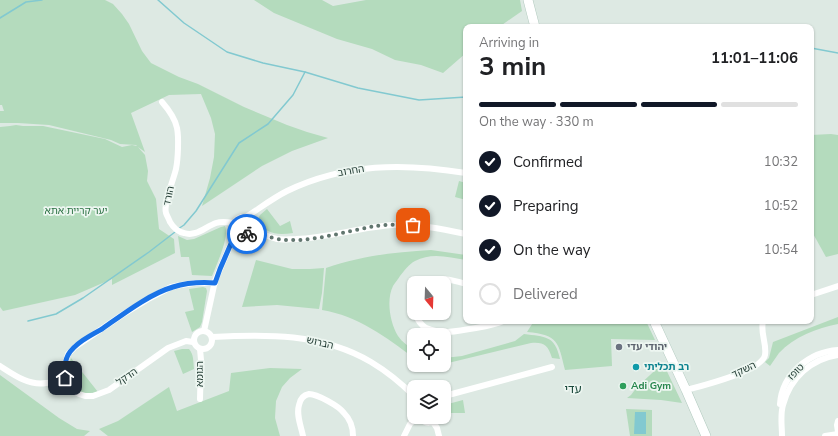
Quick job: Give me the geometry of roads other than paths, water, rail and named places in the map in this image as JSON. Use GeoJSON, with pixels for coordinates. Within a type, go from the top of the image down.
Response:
{"type":"FeatureCollection","features":[{"type":"Feature","properties":{"kind":"street"},"geometry":{"type":"LineString","coordinates":[[528,0],[534,24]]}},
{"type":"Feature","properties":{"kind":"street","name":"הורד"},"geometry":{"type":"LineString","coordinates":[[162,102],[170,111],[177,128],[178,140],[176,168],[169,190],[165,212],[173,226],[184,234],[192,234],[216,223],[224,221],[234,223]]}},
{"type":"Feature","properties":{"kind":"street","name":"החרוב"},"geometry":{"type":"LineString","coordinates":[[246,217],[287,191],[339,172],[400,166],[441,169],[463,173]]}},
{"type":"Feature","properties":{"kind":"street"},"geometry":{"type":"LineString","coordinates":[[240,217],[246,217],[252,223],[252,229],[250,232],[241,235],[236,232],[234,223],[235,220],[240,217]]}},
{"type":"Feature","properties":{"kind":"street"},"geometry":{"type":"LineString","coordinates":[[252,229],[277,239],[305,239],[377,226],[394,225],[432,227],[463,233]]}},
{"type":"Feature","properties":{"kind":"street"},"geometry":{"type":"LineString","coordinates":[[204,331],[215,283],[236,232]]}},
{"type":"Feature","properties":{"kind":"street"},"geometry":{"type":"LineString","coordinates":[[451,280],[463,283]]}},
{"type":"Feature","properties":{"kind":"street"},"geometry":{"type":"LineString","coordinates":[[0,366],[15,376],[37,384],[48,383],[65,378],[63,369],[68,354],[75,346],[122,315],[171,287],[194,283],[215,283]]}},
{"type":"Feature","properties":{"kind":"street"},"geometry":{"type":"LineString","coordinates":[[814,294],[838,286]]}},
{"type":"Feature","properties":{"kind":"street"},"geometry":{"type":"LineString","coordinates":[[419,320],[425,328],[439,331],[456,331],[495,324]]}},
{"type":"Feature","properties":{"kind":"street"},"geometry":{"type":"LineString","coordinates":[[655,324],[706,436]]}},
{"type":"Feature","properties":{"kind":"street","name":"השקד"},"geometry":{"type":"LineString","coordinates":[[686,390],[730,377],[758,365],[765,356],[762,331],[763,324]]}},
{"type":"Feature","properties":{"kind":"street"},"geometry":{"type":"LineString","coordinates":[[204,331],[209,333],[212,338],[212,343],[208,348],[203,350],[195,346],[193,342],[193,339],[198,332],[204,331]]}},
{"type":"Feature","properties":{"kind":"street","name":"הברוש"},"geometry":{"type":"LineString","coordinates":[[212,338],[271,335],[293,337],[331,345],[372,362],[407,389]]}},
{"type":"Feature","properties":{"kind":"street","name":"הדקל"},"geometry":{"type":"LineString","coordinates":[[65,378],[72,390],[78,394],[93,396],[109,390],[168,348],[186,341],[193,342]]}},
{"type":"Feature","properties":{"kind":"street","name":"הגומא"},"geometry":{"type":"LineString","coordinates":[[200,349],[200,399]]}},
{"type":"Feature","properties":{"kind":"street","name":"טופז"},"geometry":{"type":"LineString","coordinates":[[782,415],[780,406],[782,392],[789,377],[809,359],[826,352],[838,350]]}},
{"type":"Feature","properties":{"kind":"street","name":"טופז"},"geometry":{"type":"LineString","coordinates":[[782,436],[783,406],[790,387],[799,375],[812,364],[838,355]]}},
{"type":"Feature","properties":{"kind":"street"},"geometry":{"type":"LineString","coordinates":[[451,394],[552,367]]}},
{"type":"Feature","properties":{"kind":"street"},"geometry":{"type":"LineString","coordinates":[[303,436],[298,411],[299,404],[304,396],[309,394],[328,401],[342,410],[349,419],[353,436]]}},
{"type":"Feature","properties":{"kind":"street"},"geometry":{"type":"LineString","coordinates":[[825,436],[838,433],[838,421]]}},
{"type":"Feature","properties":{"kind":"street"},"geometry":{"type":"LineString","coordinates":[[404,436],[410,424]]}},
{"type":"Feature","properties":{"kind":"street"},"geometry":{"type":"LineString","coordinates":[[434,424],[437,428],[438,436]]}},
{"type":"Feature","properties":{"kind":"water"},"geometry":{"type":"Polygon","coordinates":[[[635,412],[646,412],[646,434],[634,434],[635,412]]]}},
{"type":"Feature","properties":{"kind":"waterway"},"geometry":{"type":"LineString","coordinates":[[0,18],[26,2],[42,0]]}},
{"type":"Feature","properties":{"kind":"waterway"},"geometry":{"type":"LineString","coordinates":[[158,0],[184,23],[227,52],[263,63],[305,72],[358,88],[419,100],[463,97]]}},
{"type":"Feature","properties":{"kind":"waterway"},"geometry":{"type":"LineString","coordinates":[[814,49],[838,53]]}},
{"type":"Feature","properties":{"kind":"waterway"},"geometry":{"type":"LineString","coordinates":[[178,229],[184,225],[196,211],[239,143],[268,124],[293,95],[305,72]]}},
{"type":"Feature","properties":{"kind":"waterway"},"geometry":{"type":"LineString","coordinates":[[28,321],[56,314],[83,298],[175,232]]}},
{"type":"Feature","properties":{"kind":"place","name":"יהודי עדי"},"geometry":{"type":"Point","coordinates":[619,347]}},
{"type":"Feature","properties":{"kind":"place","name":"רב תכליתי"},"geometry":{"type":"Point","coordinates":[636,367]}},
{"type":"Feature","properties":{"kind":"place","name":"Adi Gym"},"geometry":{"type":"Point","coordinates":[623,386]}},
{"type":"Feature","properties":{"kind":"district","name":"עדי"},"geometry":{"type":"Point","coordinates":[573,389]}},
{"type":"Feature","properties":{"kind":"park label","name":"יער קריית אתא"},"geometry":{"type":"Point","coordinates":[76,211]}}]}
